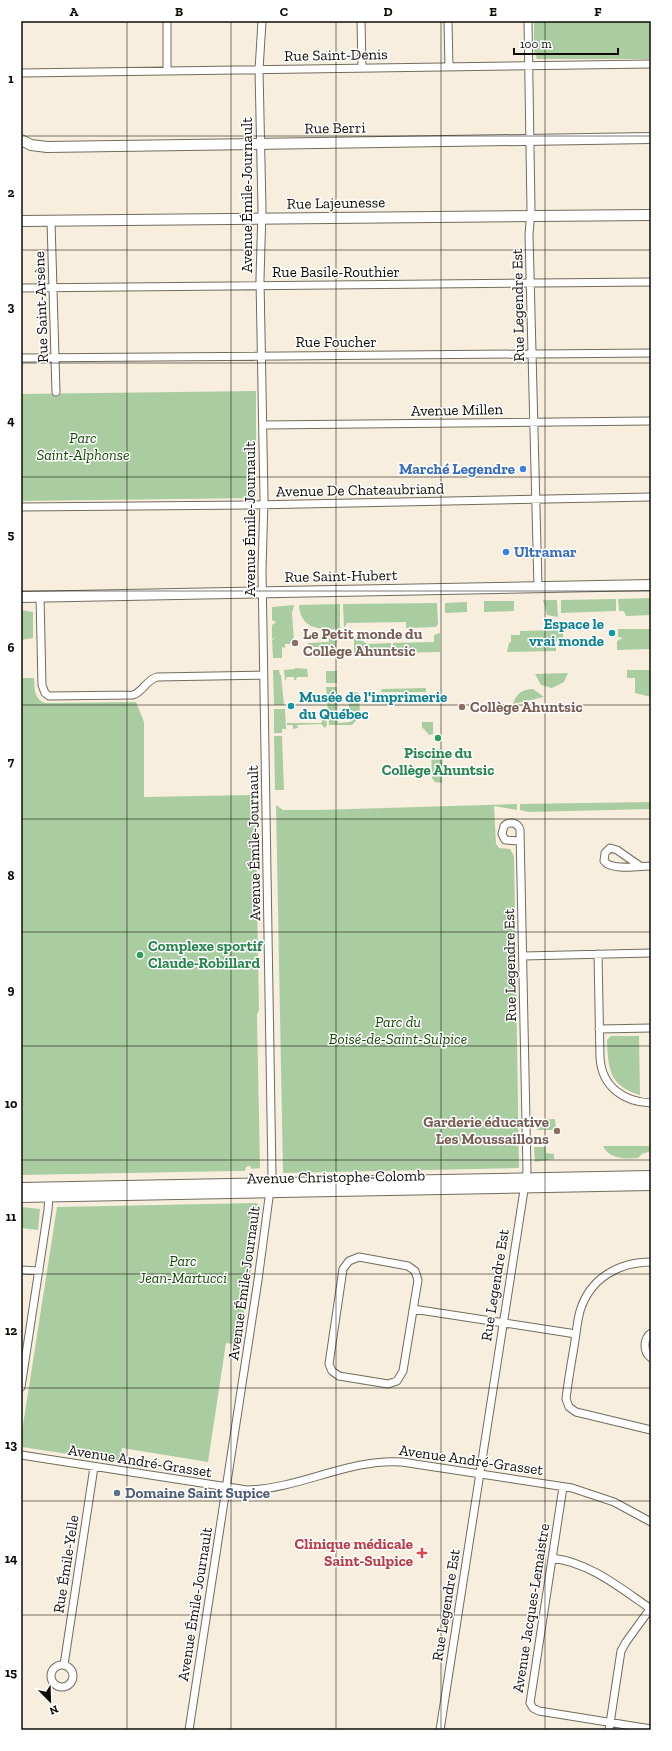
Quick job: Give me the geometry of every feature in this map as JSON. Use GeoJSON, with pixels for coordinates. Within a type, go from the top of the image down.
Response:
{"type":"FeatureCollection","features":[{"type":"Feature","properties":{"kind":"main road","name":"Rue Berri"},"geometry":{"type":"LineString","coordinates":[[21,140],[31,145],[43,146],[651,138]]}},
{"type":"Feature","properties":{"kind":"main road","name":"Rue Lajeunesse"},"geometry":{"type":"LineString","coordinates":[[21,221],[651,216]]}},
{"type":"Feature","properties":{"kind":"main road","name":"Rue Saint-Hubert"},"geometry":{"type":"LineString","coordinates":[[21,598],[651,585]]}},
{"type":"Feature","properties":{"kind":"main road","name":"Avenue Christophe-Colomb"},"geometry":{"type":"LineString","coordinates":[[525,1184],[651,1176]]}},
{"type":"Feature","properties":{"kind":"main road","name":"Avenue Christophe-Colomb"},"geometry":{"type":"LineString","coordinates":[[21,1197],[49,1192],[525,1184],[651,1185]]}},
{"type":"Feature","properties":{"kind":"main road","name":"Avenue Christophe-Colomb"},"geometry":{"type":"LineString","coordinates":[[21,1188],[49,1192]]}},
{"type":"Feature","properties":{"kind":"street"},"geometry":{"type":"LineString","coordinates":[[167,21],[167,71]]}},
{"type":"Feature","properties":{"kind":"street","name":"Avenue Émile-Journault"},"geometry":{"type":"LineString","coordinates":[[189,1730],[271,1188],[272,1151],[263,675],[264,505],[260,285],[260,70],[262,21]]}},
{"type":"Feature","properties":{"kind":"street"},"geometry":{"type":"LineString","coordinates":[[361,21],[362,68]]}},
{"type":"Feature","properties":{"kind":"street"},"geometry":{"type":"LineString","coordinates":[[448,21],[449,67]]}},
{"type":"Feature","properties":{"kind":"street","name":"Rue Legendre Est"},"geometry":{"type":"LineString","coordinates":[[528,21],[530,283],[538,588]]}},
{"type":"Feature","properties":{"kind":"street","name":"Rue Saint-Denis"},"geometry":{"type":"LineString","coordinates":[[21,73],[651,64]]}},
{"type":"Feature","properties":{"kind":"street","name":"Rue Saint-Arsène"},"geometry":{"type":"LineString","coordinates":[[51,221],[56,392]]}},
{"type":"Feature","properties":{"kind":"street","name":"Rue Basile-Routhier"},"geometry":{"type":"LineString","coordinates":[[21,288],[651,282]]}},
{"type":"Feature","properties":{"kind":"street","name":"Rue Foucher"},"geometry":{"type":"LineString","coordinates":[[21,358],[651,353]]}},
{"type":"Feature","properties":{"kind":"street","name":"Avenue Millen"},"geometry":{"type":"LineString","coordinates":[[263,425],[651,421]]}},
{"type":"Feature","properties":{"kind":"street","name":"Avenue De Chateaubriand"},"geometry":{"type":"LineString","coordinates":[[21,507],[264,505],[651,497]]}},
{"type":"Feature","properties":{"kind":"street"},"geometry":{"type":"LineString","coordinates":[[36,597],[42,685],[44,693],[49,696],[133,695],[140,692],[152,679],[157,677],[263,675]]}},
{"type":"Feature","properties":{"kind":"street","name":"Rue Legendre Est"},"geometry":{"type":"LineString","coordinates":[[440,1730],[502,1323],[525,1184],[527,1162],[520,841]]}},
{"type":"Feature","properties":{"kind":"street"},"geometry":{"type":"LineString","coordinates":[[640,866],[615,849],[610,848],[605,853],[604,861],[609,866],[640,866],[651,866]]}},
{"type":"Feature","properties":{"kind":"street"},"geometry":{"type":"LineString","coordinates":[[523,956],[651,953]]}},
{"type":"Feature","properties":{"kind":"street"},"geometry":{"type":"LineString","coordinates":[[598,954],[601,1065],[609,1084],[617,1092],[626,1098],[641,1103],[651,1103]]}},
{"type":"Feature","properties":{"kind":"street"},"geometry":{"type":"LineString","coordinates":[[599,1029],[651,1028]]}},
{"type":"Feature","properties":{"kind":"street"},"geometry":{"type":"LineString","coordinates":[[21,1387],[39,1271],[49,1192]]}},
{"type":"Feature","properties":{"kind":"street"},"geometry":{"type":"LineString","coordinates":[[359,1257],[405,1265],[412,1268],[416,1273],[418,1280],[413,1309],[403,1371],[397,1381],[386,1384],[342,1377],[332,1371],[329,1359],[342,1272],[349,1261],[359,1257]]}},
{"type":"Feature","properties":{"kind":"street"},"geometry":{"type":"LineString","coordinates":[[651,1262],[634,1263],[618,1267],[597,1282],[582,1305],[566,1397],[569,1407],[576,1412],[651,1430]]}},
{"type":"Feature","properties":{"kind":"street"},"geometry":{"type":"LineString","coordinates":[[21,1270],[39,1271]]}},
{"type":"Feature","properties":{"kind":"street"},"geometry":{"type":"LineString","coordinates":[[413,1309],[576,1334]]}},
{"type":"Feature","properties":{"kind":"street"},"geometry":{"type":"LineString","coordinates":[[651,1333],[646,1338],[645,1348],[647,1354],[651,1358]]}},
{"type":"Feature","properties":{"kind":"street","name":"Avenue André-Grasset"},"geometry":{"type":"LineString","coordinates":[[21,1455],[226,1488],[258,1489],[368,1464],[388,1461],[414,1463],[587,1492],[614,1502],[651,1522]]}},
{"type":"Feature","properties":{"kind":"street","name":"Rue Émile-Yelle"},"geometry":{"type":"LineString","coordinates":[[64,1665],[94,1467]]}},
{"type":"Feature","properties":{"kind":"street","name":"Avenue Jacques-Lemaistre"},"geometry":{"type":"LineString","coordinates":[[563,1487],[530,1703],[533,1708],[539,1711],[651,1729]]}},
{"type":"Feature","properties":{"kind":"street"},"geometry":{"type":"LineString","coordinates":[[552,1558],[567,1561],[597,1573],[650,1609],[622,1648],[609,1730]]}},
{"type":"Feature","properties":{"kind":"green space"},"geometry":{"type":"Polygon","coordinates":[[[534,21],[651,21],[651,59],[537,59],[534,51],[534,21]]]}},
{"type":"Feature","properties":{"kind":"green space","name":"Parc Saint-Alphonse"},"geometry":{"type":"Polygon","coordinates":[[[256,391],[256,498],[21,501],[21,394],[256,391]]]}},
{"type":"Feature","properties":{"kind":"green space"},"geometry":{"type":"Polygon","coordinates":[[[651,598],[651,615],[626,616],[624,611],[619,611],[618,599],[651,598]]]}},
{"type":"Feature","properties":{"kind":"green space"},"geometry":{"type":"Polygon","coordinates":[[[616,599],[616,611],[561,613],[561,600],[616,599]]]}},
{"type":"Feature","properties":{"kind":"green space"},"geometry":{"type":"Polygon","coordinates":[[[543,600],[557,600],[558,617],[547,615],[543,600]]]}},
{"type":"Feature","properties":{"kind":"green space"},"geometry":{"type":"Polygon","coordinates":[[[484,601],[514,601],[514,611],[484,612],[484,601]]]}},
{"type":"Feature","properties":{"kind":"green space"},"geometry":{"type":"Polygon","coordinates":[[[467,602],[467,612],[445,613],[445,603],[467,602]]]}},
{"type":"Feature","properties":{"kind":"green space"},"geometry":{"type":"Polygon","coordinates":[[[437,603],[438,624],[436,627],[406,628],[406,622],[347,623],[344,629],[343,604],[437,603]]]}},
{"type":"Feature","properties":{"kind":"green space"},"geometry":{"type":"Polygon","coordinates":[[[340,604],[340,629],[313,627],[303,619],[300,613],[299,605],[340,604]]]}},
{"type":"Feature","properties":{"kind":"green space"},"geometry":{"type":"Polygon","coordinates":[[[294,605],[292,613],[294,642],[291,642],[291,644],[285,644],[285,648],[282,647],[282,658],[273,658],[272,640],[277,637],[272,639],[272,625],[276,622],[272,620],[272,607],[294,605]]]}},
{"type":"Feature","properties":{"kind":"green space"},"geometry":{"type":"Polygon","coordinates":[[[21,610],[33,612],[33,638],[21,640],[21,610]]]}},
{"type":"Feature","properties":{"kind":"green space"},"geometry":{"type":"Polygon","coordinates":[[[618,629],[651,629],[651,649],[617,650],[617,641],[623,638],[618,637],[618,629]]]}},
{"type":"Feature","properties":{"kind":"green space"},"geometry":{"type":"Polygon","coordinates":[[[563,630],[563,640],[556,641],[556,651],[507,652],[509,643],[511,642],[511,635],[520,635],[520,631],[563,630]]]}},
{"type":"Feature","properties":{"kind":"green space"},"geometry":{"type":"Polygon","coordinates":[[[440,633],[440,652],[392,653],[393,643],[434,642],[434,635],[440,633]]]}},
{"type":"Feature","properties":{"kind":"green space"},"geometry":{"type":"Polygon","coordinates":[[[329,635],[337,635],[336,647],[308,647],[308,643],[329,642],[329,635]]]}},
{"type":"Feature","properties":{"kind":"green space"},"geometry":{"type":"Polygon","coordinates":[[[354,635],[367,644],[391,643],[390,653],[354,653],[354,637],[356,637],[354,635]]]}},
{"type":"Feature","properties":{"kind":"green space"},"geometry":{"type":"Polygon","coordinates":[[[295,668],[307,669],[308,677],[297,677],[296,680],[294,680],[294,677],[287,677],[285,681],[284,670],[295,668]]]}},
{"type":"Feature","properties":{"kind":"green space"},"geometry":{"type":"Polygon","coordinates":[[[273,670],[279,670],[281,675],[284,705],[274,705],[273,670]]]}},
{"type":"Feature","properties":{"kind":"green space"},"geometry":{"type":"Polygon","coordinates":[[[627,670],[651,670],[651,697],[635,693],[635,678],[627,678],[627,670]]]}},
{"type":"Feature","properties":{"kind":"green space"},"geometry":{"type":"Polygon","coordinates":[[[326,671],[337,671],[337,683],[326,683],[326,671]]]}},
{"type":"Feature","properties":{"kind":"green space"},"geometry":{"type":"Polygon","coordinates":[[[568,673],[564,682],[552,688],[541,685],[535,674],[568,673]]]}},
{"type":"Feature","properties":{"kind":"green space","name":"Complexe sportif Claude-Robillard"},"geometry":{"type":"Polygon","coordinates":[[[21,678],[34,678],[37,696],[45,703],[136,702],[144,722],[144,797],[251,795],[255,789],[260,1168],[252,1169],[250,1166],[246,1167],[245,1171],[21,1175],[21,678]]]}},
{"type":"Feature","properties":{"kind":"green space"},"geometry":{"type":"Polygon","coordinates":[[[326,687],[337,687],[337,696],[334,696],[334,699],[337,700],[338,723],[350,722],[353,720],[353,717],[359,717],[352,725],[329,725],[326,687]]]}},
{"type":"Feature","properties":{"kind":"green space"},"geometry":{"type":"Polygon","coordinates":[[[426,688],[426,692],[381,692],[382,689],[426,688]]]}},
{"type":"Feature","properties":{"kind":"green space"},"geometry":{"type":"Polygon","coordinates":[[[533,689],[544,697],[513,704],[516,697],[520,693],[533,689]]]}},
{"type":"Feature","properties":{"kind":"green space"},"geometry":{"type":"Polygon","coordinates":[[[349,691],[359,693],[360,713],[349,713],[349,691]]]}},
{"type":"Feature","properties":{"kind":"green space"},"geometry":{"type":"Polygon","coordinates":[[[274,709],[285,709],[286,729],[282,729],[282,733],[274,733],[274,709]]]}},
{"type":"Feature","properties":{"kind":"green space"},"geometry":{"type":"Polygon","coordinates":[[[322,712],[324,712],[326,717],[324,719],[326,719],[327,725],[325,728],[321,724],[297,725],[298,728],[293,729],[293,725],[287,725],[287,723],[322,723],[322,712]]]}},
{"type":"Feature","properties":{"kind":"green space"},"geometry":{"type":"Polygon","coordinates":[[[422,722],[433,722],[433,734],[429,735],[422,727],[422,722]]]}},
{"type":"Feature","properties":{"kind":"green space"},"geometry":{"type":"Polygon","coordinates":[[[274,736],[282,736],[284,790],[275,790],[274,736]]]}},
{"type":"Feature","properties":{"kind":"green space"},"geometry":{"type":"Polygon","coordinates":[[[431,749],[443,749],[442,783],[435,782],[432,778],[431,749]]]}},
{"type":"Feature","properties":{"kind":"green space"},"geometry":{"type":"Polygon","coordinates":[[[651,802],[651,809],[528,812],[520,810],[520,804],[651,802]]]}},
{"type":"Feature","properties":{"kind":"green space","name":"Parc du Boisé-de-Saint-Sulpice"},"geometry":{"type":"Polygon","coordinates":[[[517,804],[517,810],[494,806],[496,844],[499,848],[510,849],[514,856],[519,1168],[283,1173],[276,805],[283,810],[319,810],[517,804]]]}},
{"type":"Feature","properties":{"kind":"green space"},"geometry":{"type":"Polygon","coordinates":[[[611,1036],[639,1036],[640,1095],[622,1087],[612,1075],[608,1059],[607,1040],[611,1036]]]}},
{"type":"Feature","properties":{"kind":"green space"},"geometry":{"type":"Polygon","coordinates":[[[555,1119],[556,1130],[537,1130],[537,1120],[555,1119]]]}},
{"type":"Feature","properties":{"kind":"green space"},"geometry":{"type":"Polygon","coordinates":[[[603,1146],[651,1146],[651,1151],[642,1154],[638,1158],[623,1158],[609,1154],[603,1146]]]}},
{"type":"Feature","properties":{"kind":"green space"},"geometry":{"type":"Polygon","coordinates":[[[534,1147],[546,1147],[546,1153],[554,1154],[554,1159],[535,1162],[534,1147]]]}},
{"type":"Feature","properties":{"kind":"green space","name":"Parc Jean-Martucci"},"geometry":{"type":"Polygon","coordinates":[[[256,1203],[261,1206],[239,1345],[226,1343],[208,1462],[122,1448],[120,1462],[22,1447],[21,1438],[57,1207],[256,1203]]]}},
{"type":"Feature","properties":{"kind":"green space"},"geometry":{"type":"Polygon","coordinates":[[[21,1207],[40,1209],[38,1230],[21,1228],[21,1207]]]}},
{"type":"Feature","properties":{"kind":"place","name":"Marché Legendre"},"geometry":{"type":"Point","coordinates":[523,469]}},
{"type":"Feature","properties":{"kind":"place","name":"Ultramar"},"geometry":{"type":"Point","coordinates":[506,552]}},
{"type":"Feature","properties":{"kind":"place","name":"Espace le vrai monde"},"geometry":{"type":"Point","coordinates":[612,633]}},
{"type":"Feature","properties":{"kind":"place","name":"Le Petit monde du Collège Ahuntsic"},"geometry":{"type":"Point","coordinates":[295,643]}},
{"type":"Feature","properties":{"kind":"place","name":"Musée de l'imprimerie du Québec"},"geometry":{"type":"Point","coordinates":[291,706]}},
{"type":"Feature","properties":{"kind":"place","name":"Collège Ahuntsic"},"geometry":{"type":"Point","coordinates":[462,707]}},
{"type":"Feature","properties":{"kind":"place","name":"Piscine du Collège Ahuntsic"},"geometry":{"type":"Point","coordinates":[438,738]}},
{"type":"Feature","properties":{"kind":"place","name":"Complexe sportif Claude-Robillard"},"geometry":{"type":"Point","coordinates":[140,955]}},
{"type":"Feature","properties":{"kind":"place","name":"Garderie éducative Les Moussaillons"},"geometry":{"type":"Point","coordinates":[557,1131]}},
{"type":"Feature","properties":{"kind":"place","name":"Domaine Saint Supice"},"geometry":{"type":"Point","coordinates":[117,1493]}},
{"type":"Feature","properties":{"kind":"place","name":"Clinique médicale Saint-Sulpice"},"geometry":{"type":"Point","coordinates":[422,1553]}}]}
